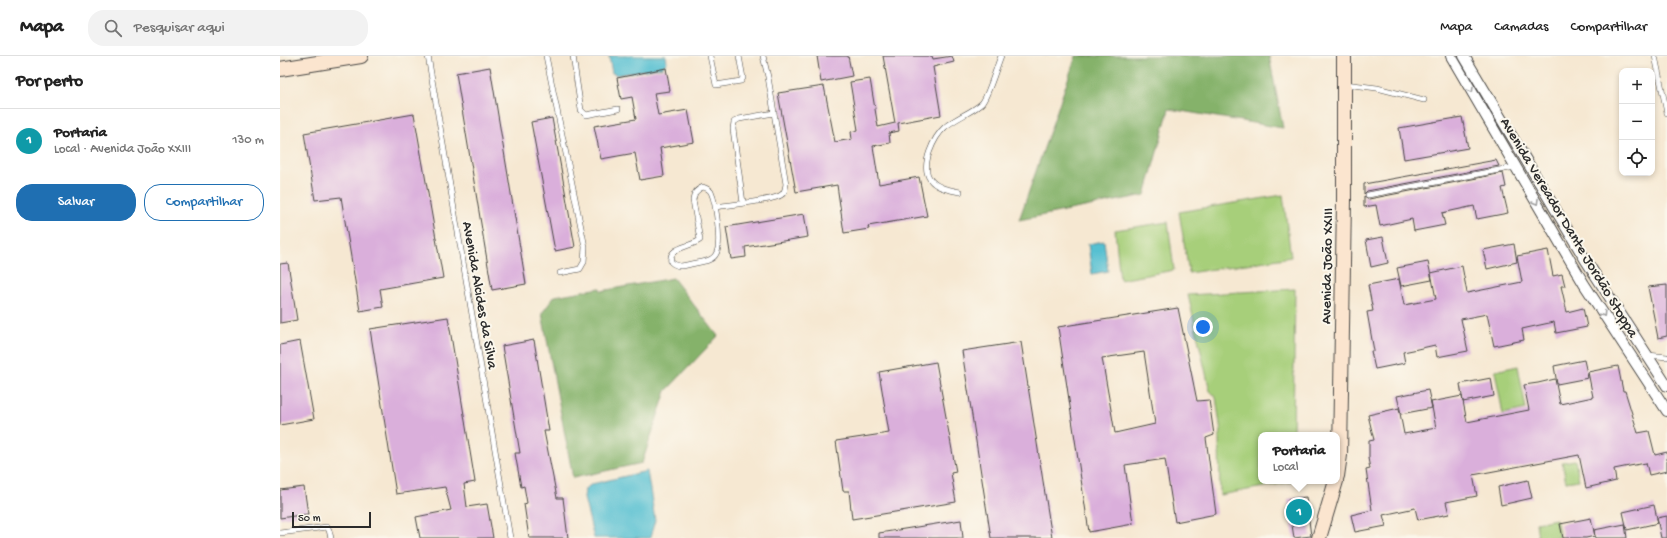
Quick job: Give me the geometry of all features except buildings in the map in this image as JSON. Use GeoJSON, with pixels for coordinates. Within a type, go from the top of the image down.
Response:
{"type":"FeatureCollection","features":[{"type":"Feature","properties":{"kind":"main road"},"geometry":{"type":"LineString","coordinates":[[280,69],[361,56]]}},
{"type":"Feature","properties":{"kind":"main road","name":"Avenida João XXIII"},"geometry":{"type":"LineString","coordinates":[[1340,455],[1344,200],[1344,56]]}},
{"type":"Feature","properties":{"kind":"main road"},"geometry":{"type":"LineString","coordinates":[[1319,538],[1335,484]]}},
{"type":"Feature","properties":{"kind":"street","name":"Avenida Vereador Dante Jordão Stoppa"},"geometry":{"type":"LineString","coordinates":[[1451,56],[1584,284],[1667,411]]}},
{"type":"Feature","properties":{"kind":"street","name":"Avenida Vereador Dante Jordão Stoppa"},"geometry":{"type":"LineString","coordinates":[[1464,56],[1585,259],[1667,386]]}},
{"type":"Feature","properties":{"kind":"lane","name":"Avenida Alcides da Silva"},"geometry":{"type":"LineString","coordinates":[[428,56],[510,538]]}},
{"type":"Feature","properties":{"kind":"lane"},"geometry":{"type":"LineString","coordinates":[[546,56],[585,247],[584,262],[580,269],[560,273]]}},
{"type":"Feature","properties":{"kind":"lane"},"geometry":{"type":"LineString","coordinates":[[573,56],[581,110],[583,114],[586,115],[618,109]]}},
{"type":"Feature","properties":{"kind":"lane"},"geometry":{"type":"LineString","coordinates":[[710,56],[716,85],[741,81],[743,78],[739,56]]}},
{"type":"Feature","properties":{"kind":"lane"},"geometry":{"type":"LineString","coordinates":[[715,207],[780,196],[785,191],[786,184],[763,56]]}},
{"type":"Feature","properties":{"kind":"lane"},"geometry":{"type":"LineString","coordinates":[[960,192],[936,185],[930,179],[927,172],[927,159],[933,143],[945,127],[982,104],[1001,56]]}},
{"type":"Feature","properties":{"kind":"lane"},"geometry":{"type":"LineString","coordinates":[[1656,56],[1667,113]]}},
{"type":"Feature","properties":{"kind":"lane"},"geometry":{"type":"LineString","coordinates":[[1344,84],[1377,88],[1424,100]]}},
{"type":"Feature","properties":{"kind":"lane"},"geometry":{"type":"LineString","coordinates":[[742,203],[732,128],[734,122],[739,119],[774,113]]}},
{"type":"Feature","properties":{"kind":"lane"},"geometry":{"type":"LineString","coordinates":[[1368,195],[1515,167]]}},
{"type":"Feature","properties":{"kind":"lane"},"geometry":{"type":"LineString","coordinates":[[703,187],[708,189],[711,192],[715,207],[719,240],[719,249],[716,255],[704,261],[680,267],[674,265],[671,262],[670,257],[674,250],[690,246],[700,240],[692,200],[697,189],[703,187]]}},
{"type":"Feature","properties":{"kind":"lane"},"geometry":{"type":"LineString","coordinates":[[1647,355],[1667,357]]}},
{"type":"Feature","properties":{"kind":"lane"},"geometry":{"type":"LineString","coordinates":[[280,533],[326,527],[329,530],[331,538]]}},
{"type":"Feature","properties":{"kind":"green space"},"geometry":{"type":"Polygon","coordinates":[[[1076,56],[1269,56],[1283,128],[1169,109],[1145,195],[1019,220],[1076,56]]]}},
{"type":"Feature","properties":{"kind":"green space"},"geometry":{"type":"Polygon","coordinates":[[[1283,195],[1291,257],[1189,273],[1179,212],[1283,195]]]}},
{"type":"Feature","properties":{"kind":"green space"},"geometry":{"type":"Polygon","coordinates":[[[1168,222],[1174,270],[1120,280],[1115,230],[1168,222]]]}},
{"type":"Feature","properties":{"kind":"green space"},"geometry":{"type":"Polygon","coordinates":[[[673,278],[718,336],[666,391],[642,463],[573,478],[542,313],[555,296],[600,288],[601,291],[673,278]]]}},
{"type":"Feature","properties":{"kind":"green space"},"geometry":{"type":"Polygon","coordinates":[[[1295,289],[1293,432],[1258,432],[1258,484],[1280,484],[1220,495],[1219,439],[1221,432],[1216,397],[1210,391],[1188,295],[1295,289]]]}},
{"type":"Feature","properties":{"kind":"green space"},"geometry":{"type":"Polygon","coordinates":[[[1518,366],[1526,409],[1503,414],[1495,371],[1518,366]]]}},
{"type":"Feature","properties":{"kind":"green space"},"geometry":{"type":"Polygon","coordinates":[[[1575,460],[1579,480],[1566,482],[1562,462],[1575,460]]]}},
{"type":"Feature","properties":{"kind":"green space"},"geometry":{"type":"Polygon","coordinates":[[[1556,519],[1560,538],[1538,538],[1536,523],[1556,519]]]}},
{"type":"Feature","properties":{"kind":"water"},"geometry":{"type":"Polygon","coordinates":[[[609,56],[666,56],[667,62],[663,67],[617,75],[612,73],[609,56]]]}},
{"type":"Feature","properties":{"kind":"water"},"geometry":{"type":"Polygon","coordinates":[[[1104,241],[1108,271],[1092,274],[1088,244],[1104,241]]]}},
{"type":"Feature","properties":{"kind":"water"},"geometry":{"type":"Polygon","coordinates":[[[647,471],[655,520],[650,538],[594,538],[584,498],[585,489],[592,484],[647,471]]]}},
{"type":"Feature","properties":{"kind":"place","name":"Portaria"},"geometry":{"type":"Point","coordinates":[1299,512]}}]}
